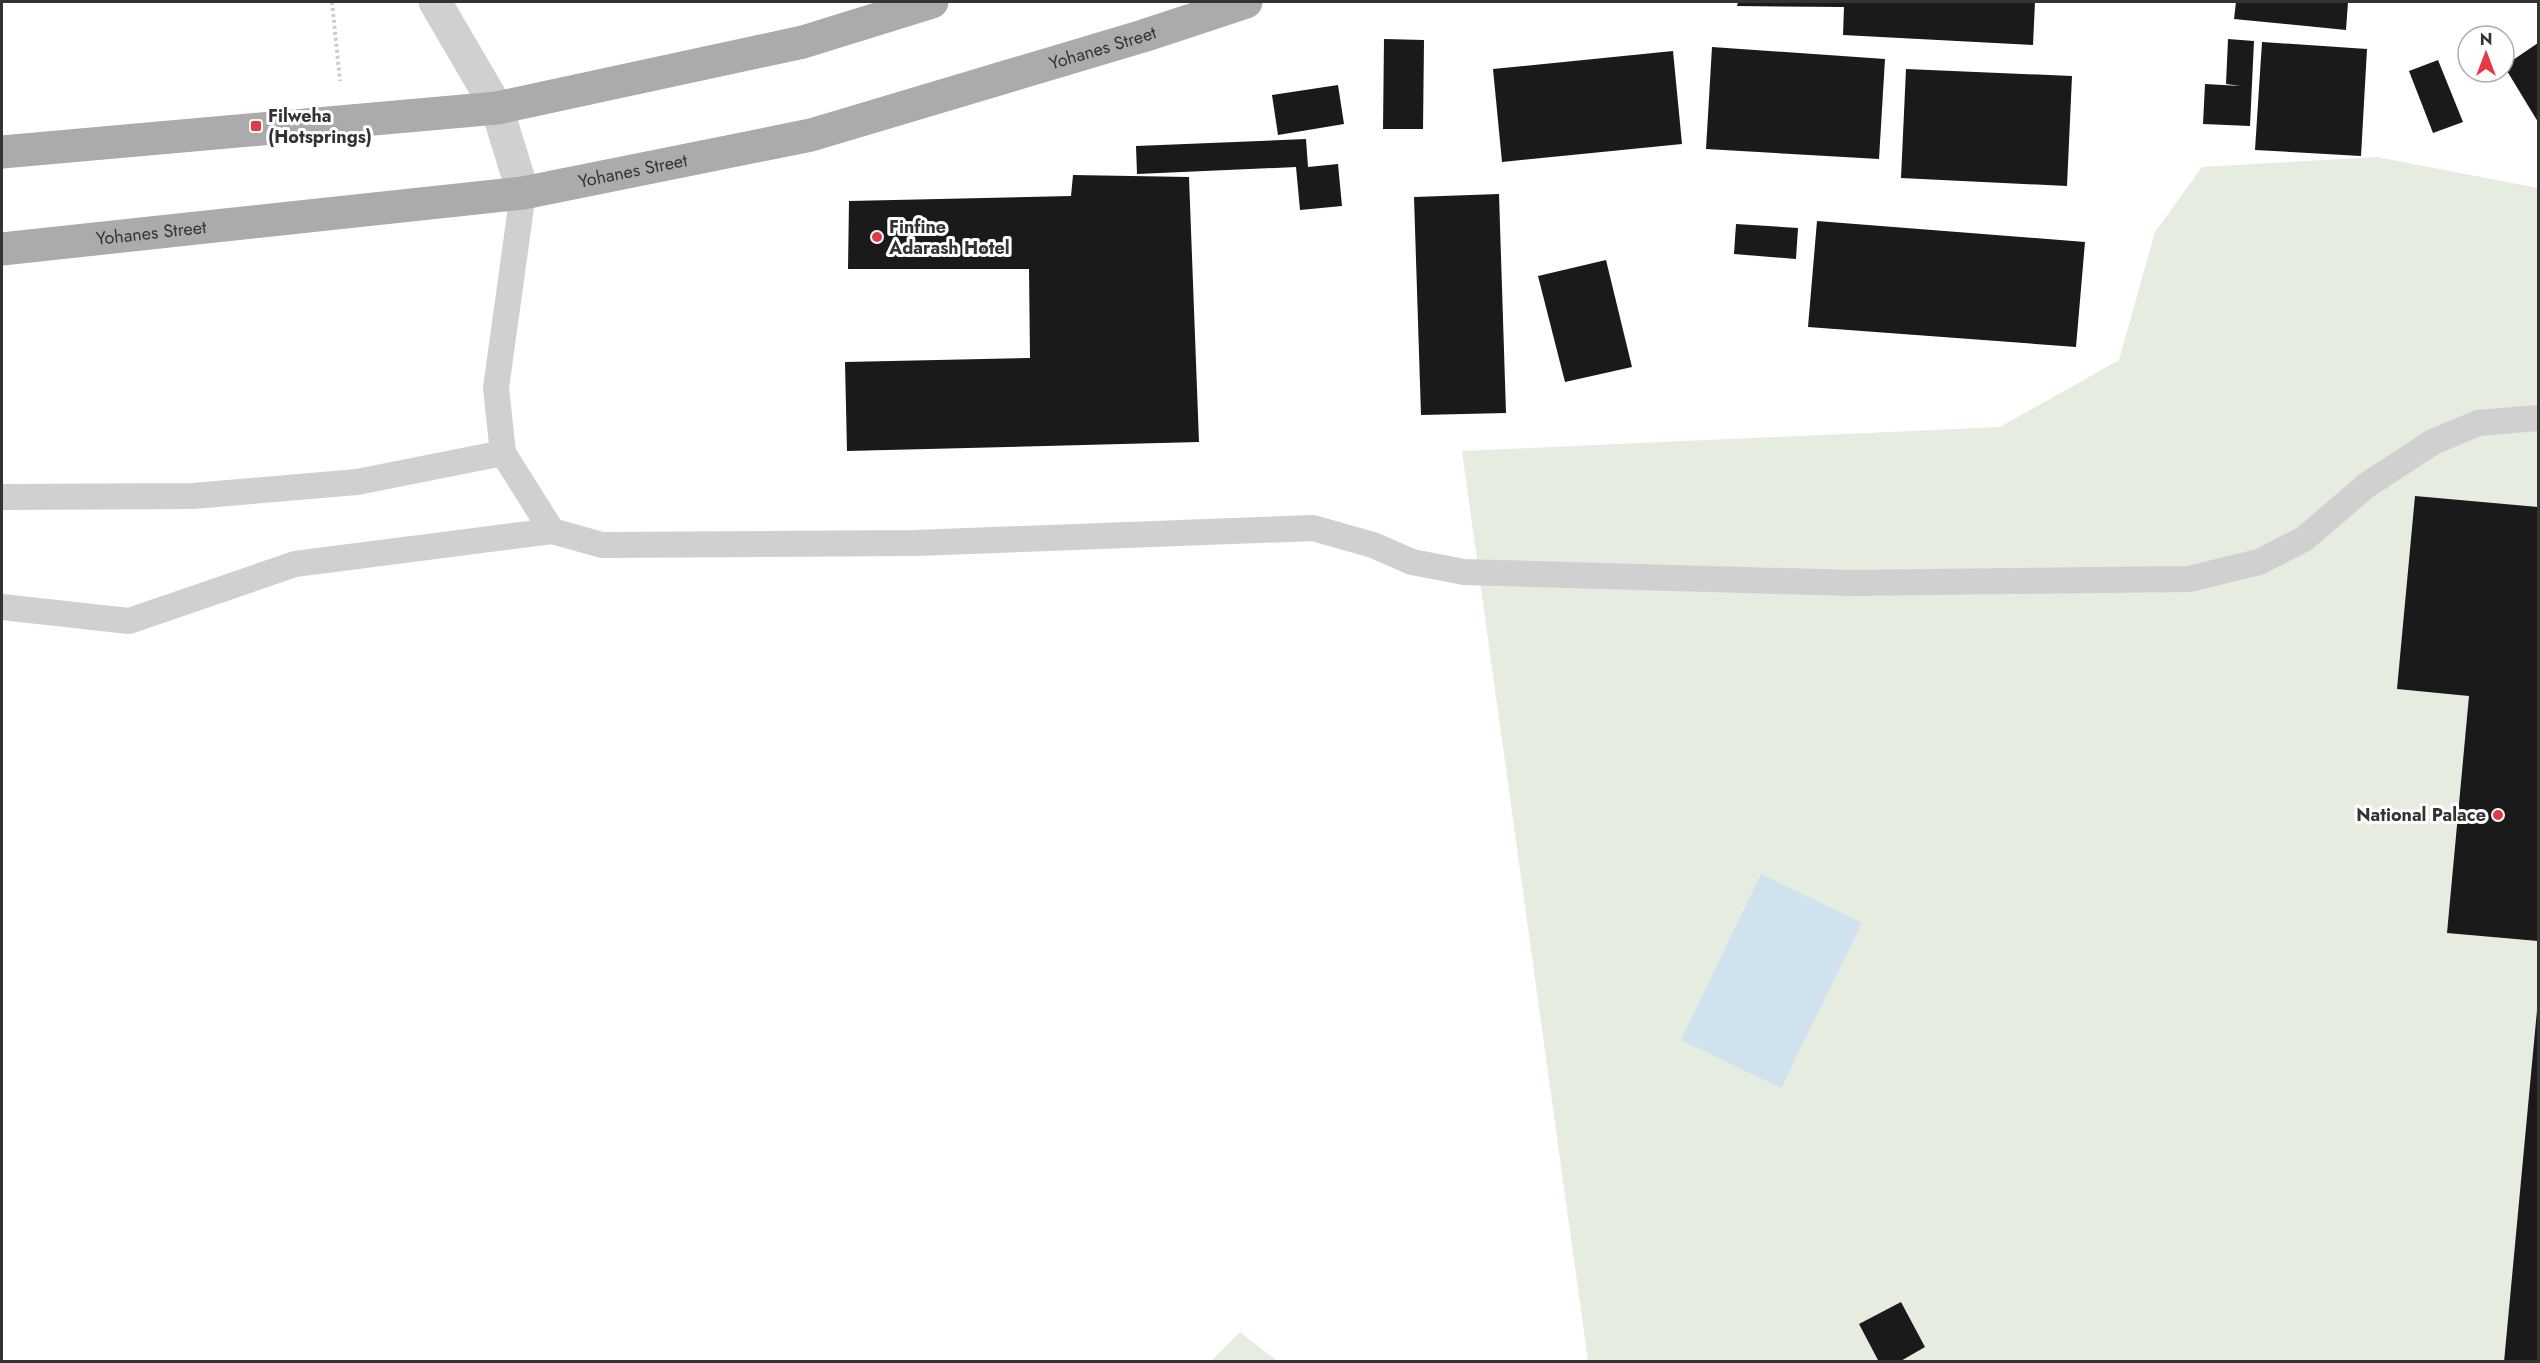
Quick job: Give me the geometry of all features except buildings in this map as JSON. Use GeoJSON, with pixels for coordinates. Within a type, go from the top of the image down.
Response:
{"type":"FeatureCollection","features":[{"type":"Feature","properties":{"kind":"main road"},"geometry":{"type":"LineString","coordinates":[[2,152],[496,108],[803,42],[932,2]]}},
{"type":"Feature","properties":{"kind":"main road","name":"Yohanes Street"},"geometry":{"type":"LineString","coordinates":[[2,249],[523,193],[811,135],[1143,36],[1246,2]]}},
{"type":"Feature","properties":{"kind":"street"},"geometry":{"type":"LineString","coordinates":[[435,2],[496,108],[523,193]]}},
{"type":"Feature","properties":{"kind":"lane"},"geometry":{"type":"LineString","coordinates":[[523,193],[496,388],[503,453],[552,531]]}},
{"type":"Feature","properties":{"kind":"lane"},"geometry":{"type":"LineString","coordinates":[[2,607],[129,621],[295,564],[552,531],[602,545],[613,545],[915,543],[1313,528],[1373,545],[1412,562],[1464,572],[1853,583],[2189,579],[2259,562],[2304,539],[2367,485],[2433,442],[2478,423],[2538,418]]}},
{"type":"Feature","properties":{"kind":"lane"},"geometry":{"type":"LineString","coordinates":[[2,497],[193,496],[357,482],[503,453]]}},
{"type":"Feature","properties":{"kind":"shaded area"},"geometry":{"type":"Polygon","coordinates":[[[2377,157],[2538,188],[2538,1361],[1588,1361],[1462,451],[2000,427],[2119,360],[2155,232],[2202,167],[2377,157]]]}},
{"type":"Feature","properties":{"kind":"shaded area"},"geometry":{"type":"Polygon","coordinates":[[[1240,1332],[1277,1361],[1211,1361],[1240,1332]]]}},
{"type":"Feature","properties":{"kind":"water"},"geometry":{"type":"Polygon","coordinates":[[[1761,874],[1862,923],[1781,1088],[1681,1040],[1761,874]]]}},
{"type":"Feature","properties":{"kind":"place","name":"Filweha (Hotsprings)"},"geometry":{"type":"Point","coordinates":[256,126]}},
{"type":"Feature","properties":{"kind":"place","name":"Finfine Adarash Hotel"},"geometry":{"type":"Point","coordinates":[877,237]}},
{"type":"Feature","properties":{"kind":"place","name":"National Palace"},"geometry":{"type":"Point","coordinates":[2498,815]}}]}
